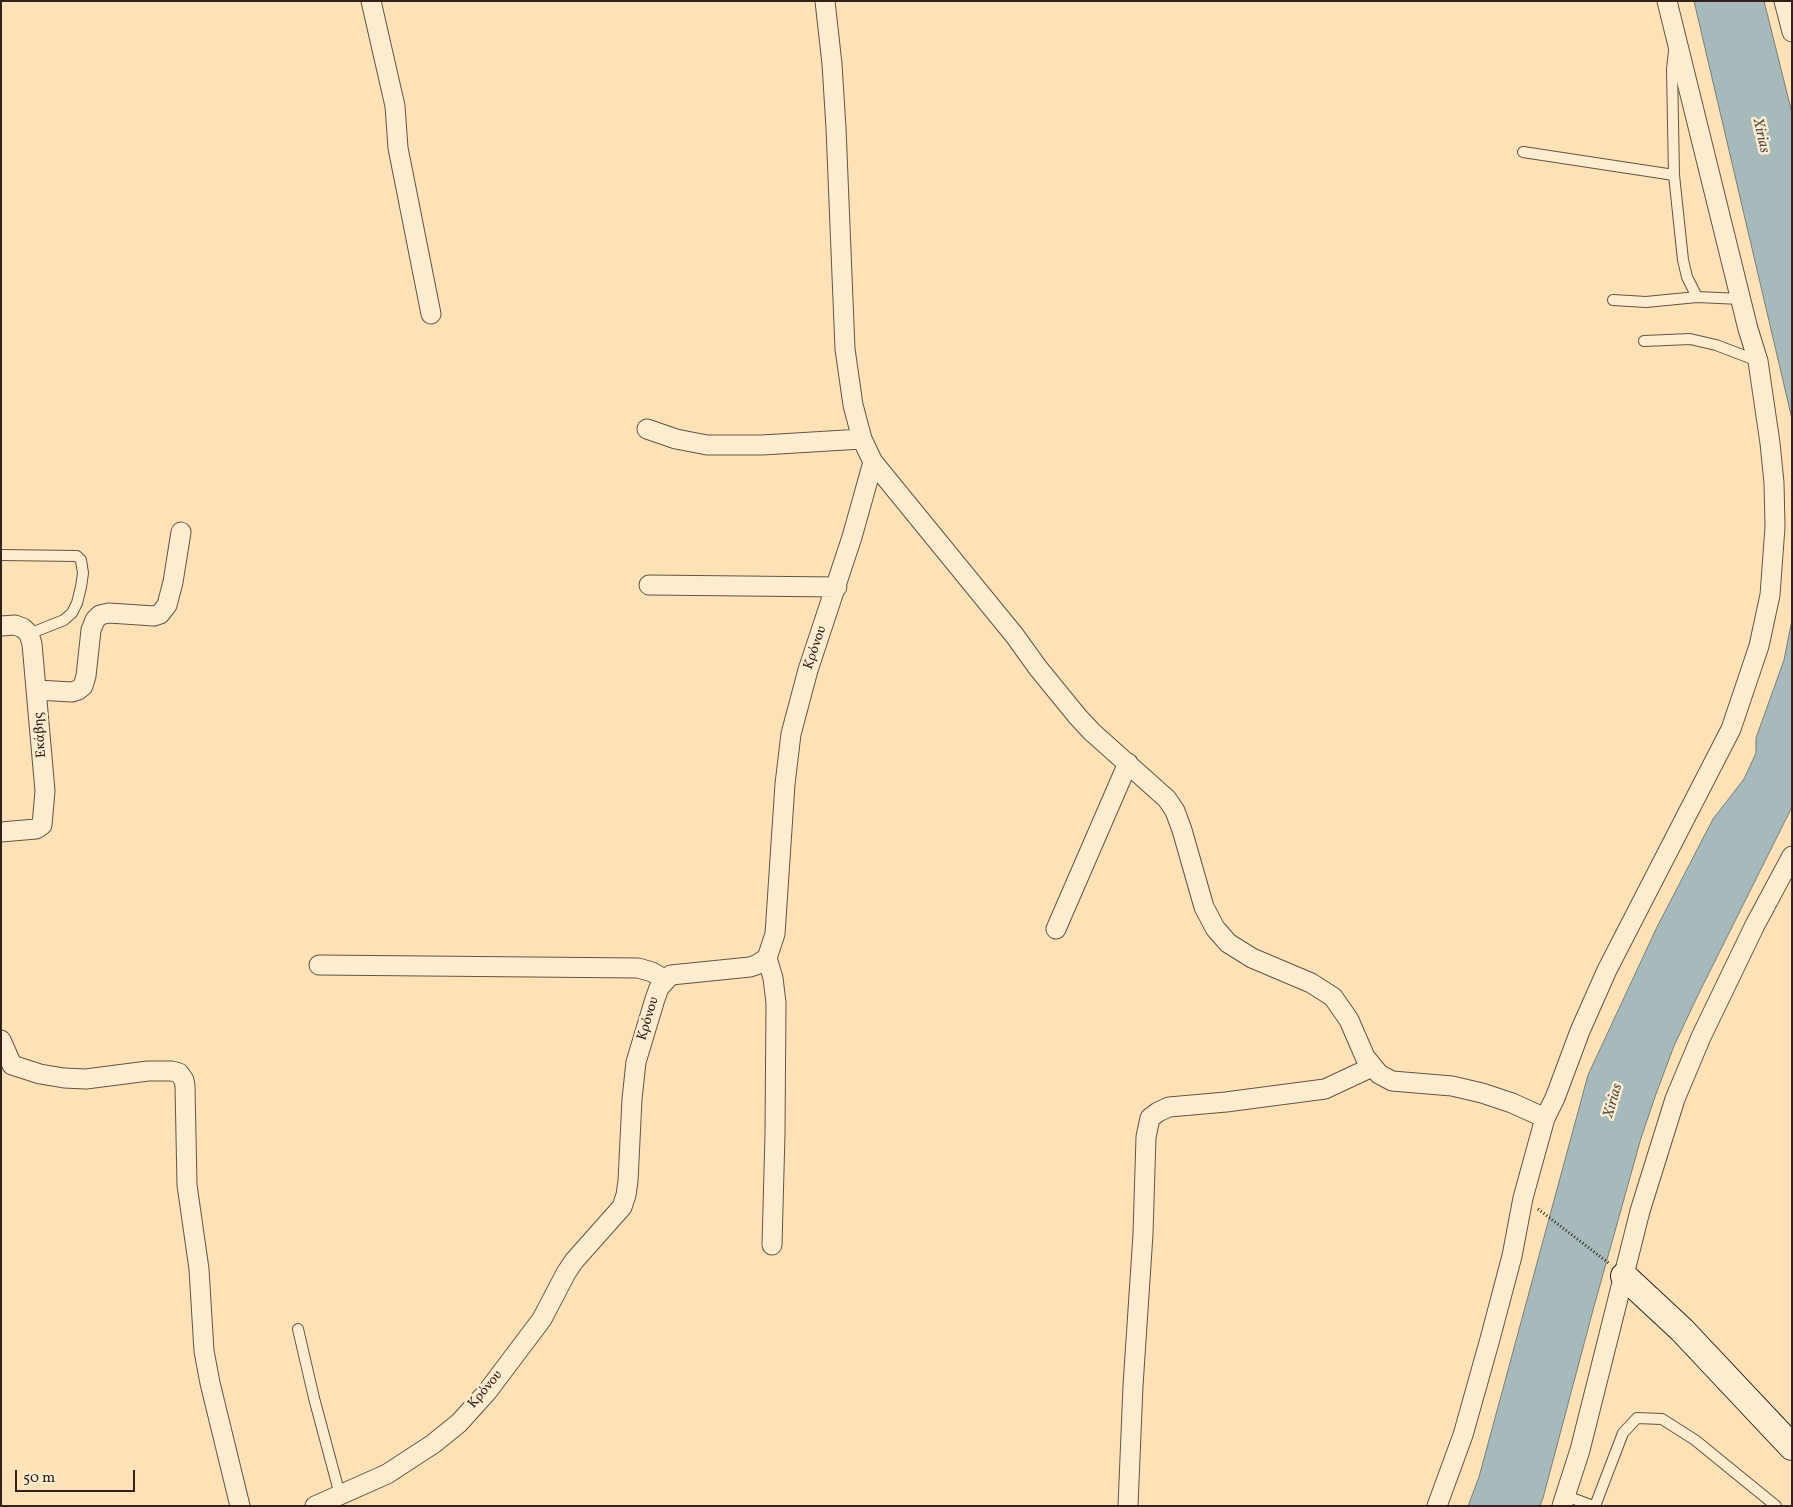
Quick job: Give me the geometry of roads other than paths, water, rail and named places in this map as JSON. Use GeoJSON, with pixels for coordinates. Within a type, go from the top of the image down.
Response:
{"type":"FeatureCollection","features":[{"type":"Feature","properties":{"kind":"street"},"geometry":{"type":"LineString","coordinates":[[371,1],[395,106],[398,148],[431,314]]}},
{"type":"Feature","properties":{"kind":"street"},"geometry":{"type":"LineString","coordinates":[[825,1],[832,64],[836,128],[845,349],[853,405],[862,439],[873,462],[1016,636],[1061,698],[1092,732],[1158,790],[1174,811],[1182,830],[1204,907],[1215,928],[1228,943],[1252,958],[1311,983],[1333,997],[1349,1020],[1365,1057],[1379,1074],[1392,1081],[1452,1086],[1482,1093],[1512,1103],[1545,1118]]}},
{"type":"Feature","properties":{"kind":"street"},"geometry":{"type":"LineString","coordinates":[[1437,1506],[1463,1435],[1490,1339],[1512,1256],[1523,1198],[1545,1118],[1607,970],[1730,729],[1759,646],[1770,595],[1775,527],[1774,490],[1770,443],[1758,361],[1667,1]]}},
{"type":"Feature","properties":{"kind":"street"},"geometry":{"type":"LineString","coordinates":[[1784,1],[1792,32]]}},
{"type":"Feature","properties":{"kind":"street"},"geometry":{"type":"LineString","coordinates":[[647,429],[676,439],[707,444],[762,445],[862,439]]}},
{"type":"Feature","properties":{"kind":"street","name":"Κρόνου"},"geometry":{"type":"LineString","coordinates":[[315,1506],[387,1474],[433,1444],[459,1423],[487,1392],[542,1318],[574,1261],[622,1207],[628,1181],[632,1099],[636,1062],[655,999],[666,980],[671,975],[750,967],[767,958],[775,934],[785,784],[791,734],[808,670],[836,588],[873,462]]}},
{"type":"Feature","properties":{"kind":"street"},"geometry":{"type":"LineString","coordinates":[[37,690],[72,692],[83,686],[93,625],[100,615],[109,613],[154,616],[160,614],[167,605],[181,532]]}},
{"type":"Feature","properties":{"kind":"street"},"geometry":{"type":"LineString","coordinates":[[649,585],[836,588]]}},
{"type":"Feature","properties":{"kind":"street"},"geometry":{"type":"LineString","coordinates":[[1,626],[15,625],[23,628],[29,634]]}},
{"type":"Feature","properties":{"kind":"street","name":"Εκάβης"},"geometry":{"type":"LineString","coordinates":[[1,832],[36,829],[44,821],[45,791],[37,690],[32,644],[29,634]]}},
{"type":"Feature","properties":{"kind":"street"},"geometry":{"type":"LineString","coordinates":[[1056,929],[1128,763]]}},
{"type":"Feature","properties":{"kind":"street"},"geometry":{"type":"LineString","coordinates":[[1564,1501],[1580,1450],[1640,1211],[1666,1125],[1686,1072],[1755,925],[1792,856]]}},
{"type":"Feature","properties":{"kind":"street"},"geometry":{"type":"LineString","coordinates":[[767,958],[773,978],[776,1003],[772,1245]]}},
{"type":"Feature","properties":{"kind":"street"},"geometry":{"type":"LineString","coordinates":[[319,964],[638,968],[652,972],[666,980]]}},
{"type":"Feature","properties":{"kind":"street"},"geometry":{"type":"LineString","coordinates":[[1,1040],[12,1065],[40,1074],[86,1079],[172,1071],[179,1074],[184,1080],[187,1185],[199,1269],[204,1351],[240,1506]]}},
{"type":"Feature","properties":{"kind":"street"},"geometry":{"type":"LineString","coordinates":[[1128,1506],[1133,1386],[1144,1234],[1146,1137],[1150,1118],[1158,1112],[1169,1108],[1325,1089],[1372,1067]]}},
{"type":"Feature","properties":{"kind":"street"},"geometry":{"type":"LineString","coordinates":[[1624,1276],[1682,1330],[1792,1447]]}},
{"type":"Feature","properties":{"kind":"lane"},"geometry":{"type":"LineString","coordinates":[[1676,37],[1672,69],[1674,174],[1683,260],[1687,277],[1697,297]]}},
{"type":"Feature","properties":{"kind":"lane"},"geometry":{"type":"LineString","coordinates":[[1524,152],[1674,174]]}},
{"type":"Feature","properties":{"kind":"lane"},"geometry":{"type":"LineString","coordinates":[[1613,300],[1646,302],[1697,297],[1741,298]]}},
{"type":"Feature","properties":{"kind":"lane"},"geometry":{"type":"LineString","coordinates":[[1644,341],[1690,339],[1716,345],[1758,361]]}},
{"type":"Feature","properties":{"kind":"lane"},"geometry":{"type":"LineString","coordinates":[[1,555],[76,556],[81,560],[83,573],[81,587],[72,613],[64,620],[29,634]]}},
{"type":"Feature","properties":{"kind":"lane"},"geometry":{"type":"LineString","coordinates":[[298,1329],[340,1495]]}},
{"type":"Feature","properties":{"kind":"lane"},"geometry":{"type":"LineString","coordinates":[[1564,1501],[1594,1506],[1623,1433],[1637,1418],[1662,1419],[1696,1440],[1776,1506]]}},
{"type":"Feature","properties":{"kind":"water","name":"Xirias"},"geometry":{"type":"Polygon","coordinates":[[[1694,1],[1764,1],[1792,113],[1792,419],[1694,1]]]}},
{"type":"Feature","properties":{"kind":"water","name":"Xirias"},"geometry":{"type":"Polygon","coordinates":[[[1792,620],[1792,807],[1697,997],[1674,1046],[1656,1094],[1641,1138],[1543,1498],[1540,1506],[1468,1506],[1479,1477],[1588,1075],[1657,927],[1713,819],[1744,779],[1756,753],[1756,738],[1784,660],[1792,620]]]}}]}
